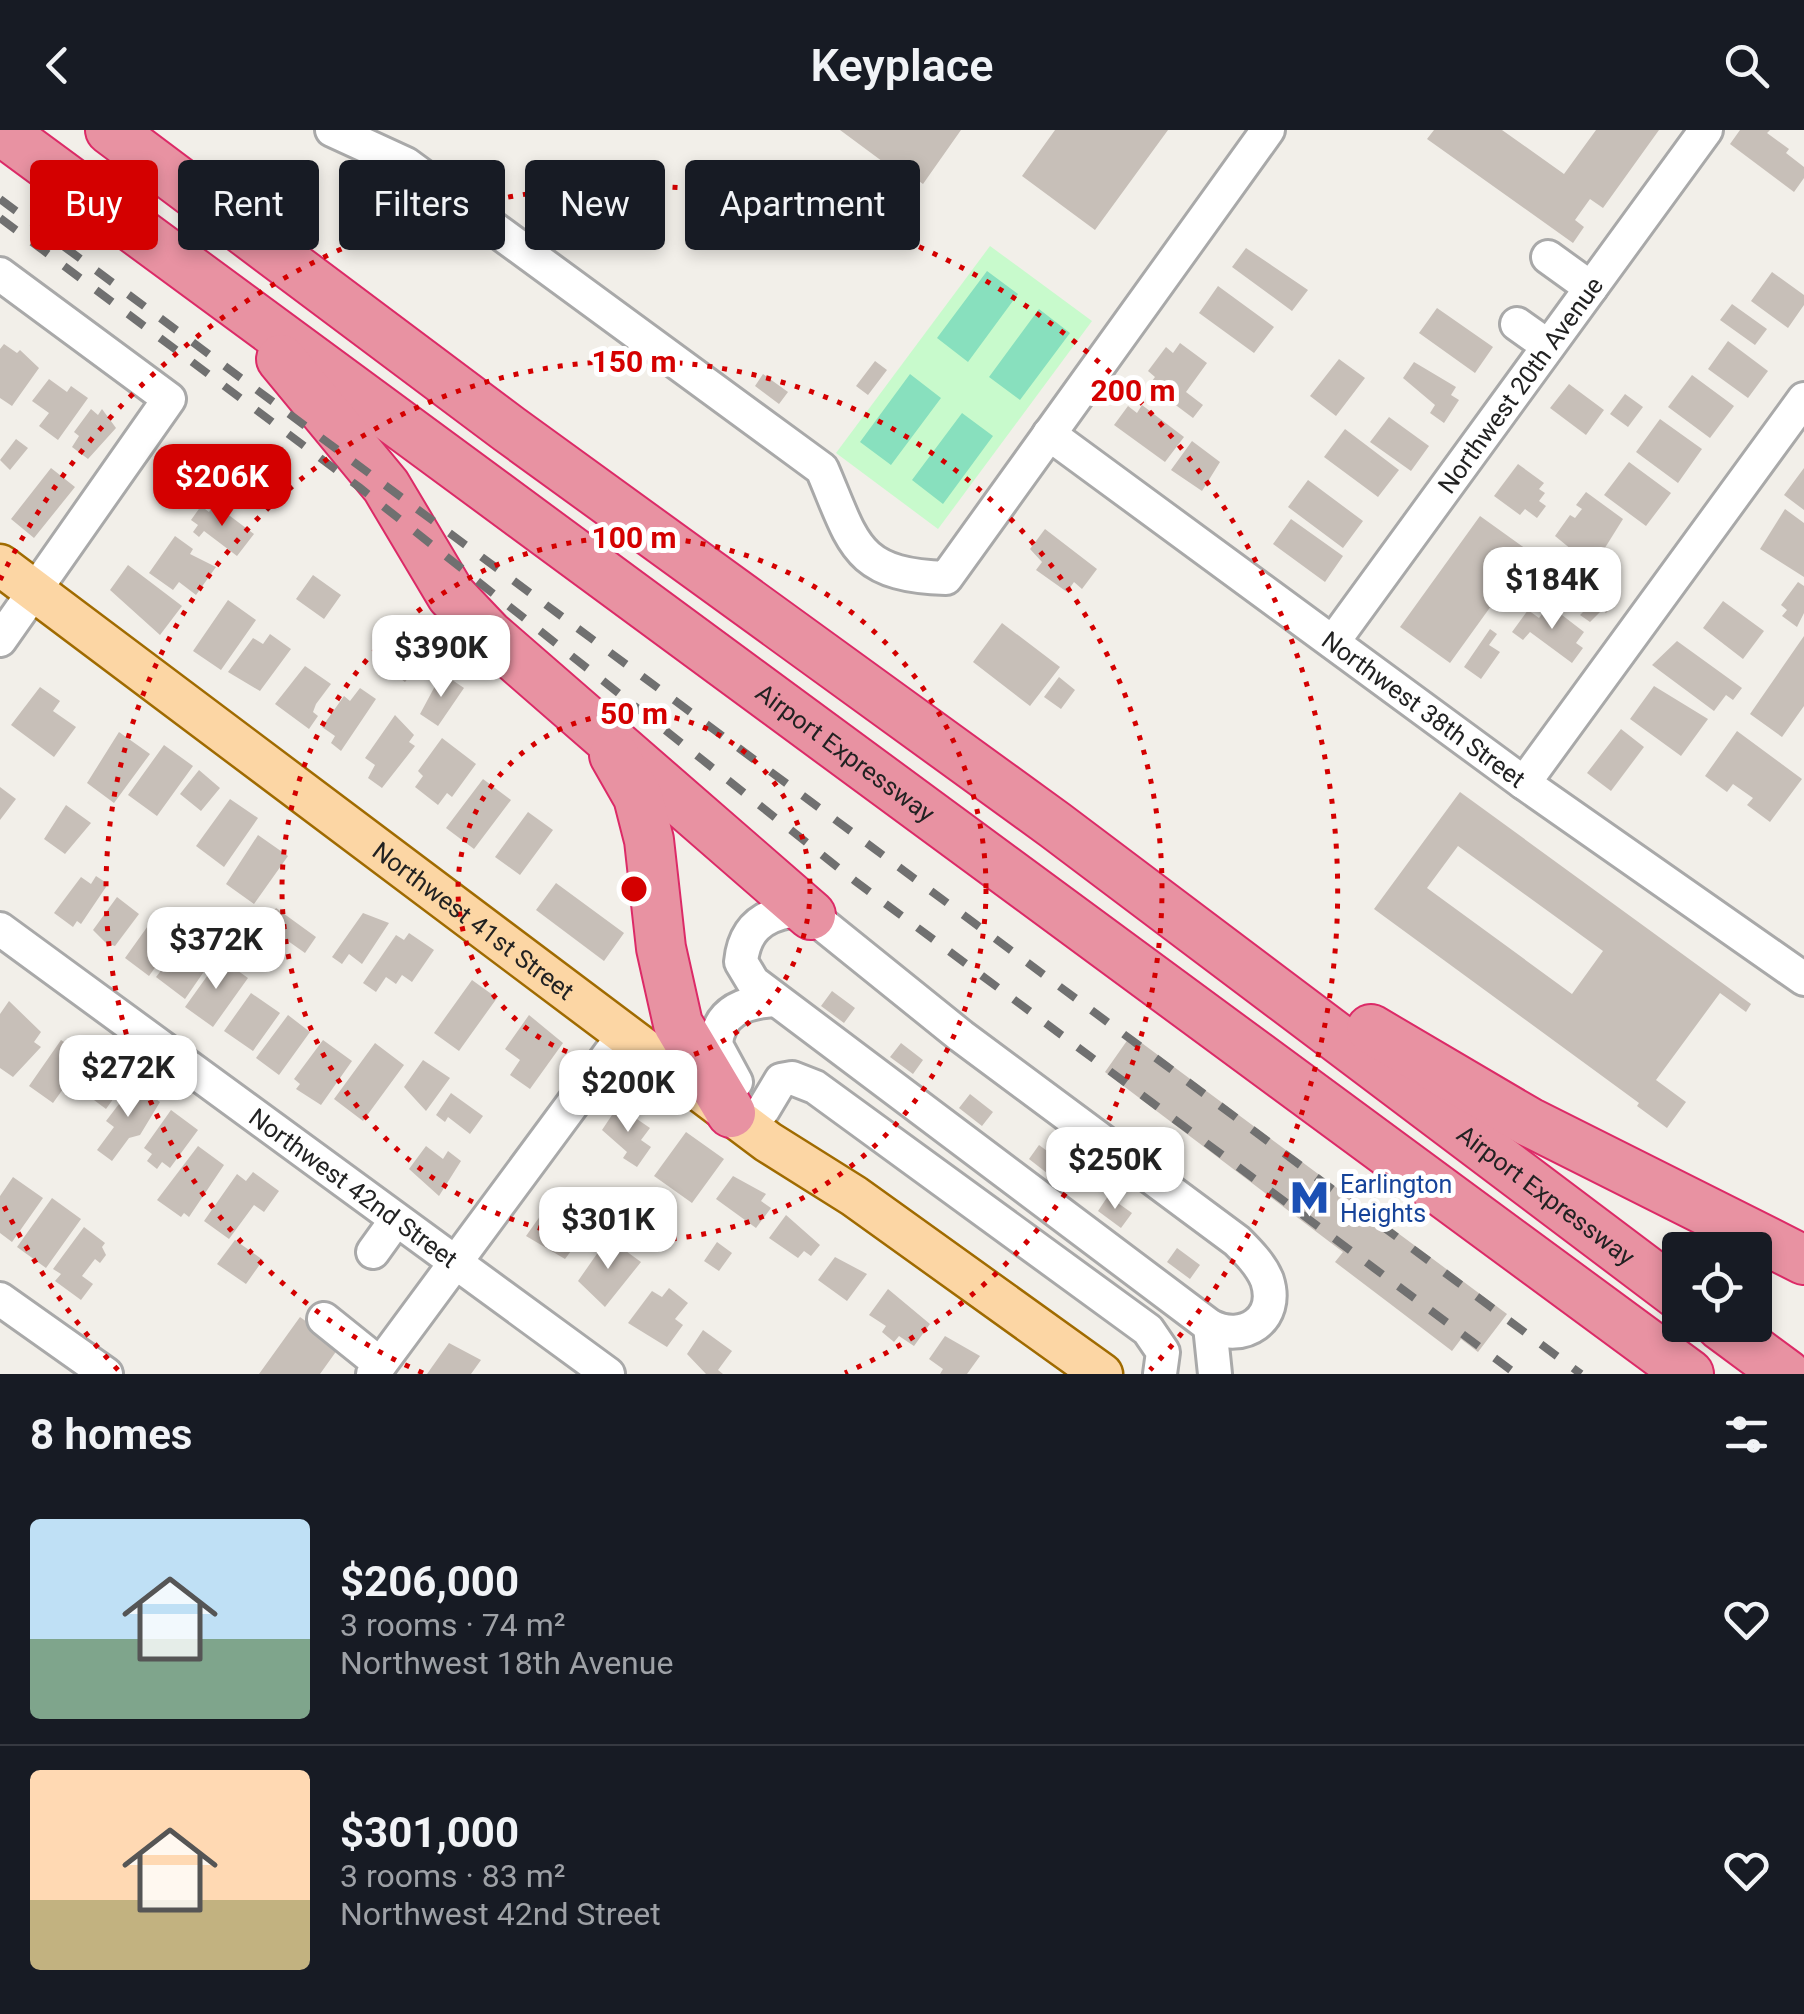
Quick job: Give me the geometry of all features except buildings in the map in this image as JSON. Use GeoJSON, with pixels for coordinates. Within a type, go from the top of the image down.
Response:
{"type":"FeatureCollection","features":[{"type":"Feature","properties":{"kind":"highway","name":"Airport Expressway"},"geometry":{"type":"LineString","coordinates":[[0,130],[1689,1374]]}},
{"type":"Feature","properties":{"kind":"highway","name":"Airport Expressway"},"geometry":{"type":"LineString","coordinates":[[110,130],[509,428],[1055,825],[1662,1282]]}},
{"type":"Feature","properties":{"kind":"highway"},"geometry":{"type":"LineString","coordinates":[[222,292],[386,486],[451,595],[811,915]]}},
{"type":"Feature","properties":{"kind":"highway"},"geometry":{"type":"LineString","coordinates":[[573,707],[614,754],[638,797],[650,840],[661,948],[678,1024],[747,1111]]}},
{"type":"Feature","properties":{"kind":"highway"},"geometry":{"type":"LineString","coordinates":[[1055,825],[1420,1060],[1529,1122],[1804,1260]]}},
{"type":"Feature","properties":{"kind":"highway"},"geometry":{"type":"LineString","coordinates":[[1743,1342],[1786,1374]]}},
{"type":"Feature","properties":{"kind":"main road","name":"Northwest 41st Street"},"geometry":{"type":"LineString","coordinates":[[0,565],[625,1033],[747,1111],[854,1196],[1102,1374]]}},
{"type":"Feature","properties":{"kind":"street"},"geometry":{"type":"LineString","coordinates":[[332,130],[406,164],[822,468],[853,543],[880,568],[916,577],[946,578],[1268,130]]}},
{"type":"Feature","properties":{"kind":"street","name":"Northwest 20th Avenue"},"geometry":{"type":"LineString","coordinates":[[1333,642],[1706,130]]}},
{"type":"Feature","properties":{"kind":"street"},"geometry":{"type":"LineString","coordinates":[[1548,258],[1591,288]]}},
{"type":"Feature","properties":{"kind":"street"},"geometry":{"type":"LineString","coordinates":[[0,274],[169,399],[0,640]]}},
{"type":"Feature","properties":{"kind":"street"},"geometry":{"type":"LineString","coordinates":[[1517,324],[1548,346]]}},
{"type":"Feature","properties":{"kind":"street"},"geometry":{"type":"LineString","coordinates":[[1524,783],[1804,399]]}},
{"type":"Feature","properties":{"kind":"street","name":"Northwest 38th Street"},"geometry":{"type":"LineString","coordinates":[[1049,434],[1524,783],[1804,979]]}},
{"type":"Feature","properties":{"kind":"street"},"geometry":{"type":"LineString","coordinates":[[774,914],[811,915],[961,1036],[1237,1241],[1266,1279],[1268,1307],[1263,1318],[1245,1332],[1223,1333],[1210,1326],[774,1000],[745,972],[741,962],[745,939],[761,920],[774,914]]}},
{"type":"Feature","properties":{"kind":"street","name":"Northwest 42nd Street"},"geometry":{"type":"LineString","coordinates":[[0,929],[608,1374]]}},
{"type":"Feature","properties":{"kind":"street"},"geometry":{"type":"LineString","coordinates":[[774,1000],[743,1004],[731,1012],[717,1034],[725,1067],[747,1111],[781,1080],[792,1078],[815,1087],[1148,1330],[1162,1352],[1160,1374]]}},
{"type":"Feature","properties":{"kind":"street"},"geometry":{"type":"LineString","coordinates":[[324,1319],[377,1369],[452,1261],[625,1033]]}},
{"type":"Feature","properties":{"kind":"street"},"geometry":{"type":"LineString","coordinates":[[373,1252],[396,1220]]}},
{"type":"Feature","properties":{"kind":"street"},"geometry":{"type":"LineString","coordinates":[[0,1299],[106,1374]]}},
{"type":"Feature","properties":{"kind":"street"},"geometry":{"type":"LineString","coordinates":[[1210,1326],[1214,1374]]}},
{"type":"Feature","properties":{"kind":"green space"},"geometry":{"type":"Polygon","coordinates":[[[990,246],[1092,321],[938,529],[836,453],[990,246]]]}},
{"type":"Feature","properties":{"kind":"green space"},"geometry":{"type":"Polygon","coordinates":[[[987,271],[1018,294],[968,362],[937,338],[987,271]]]}},
{"type":"Feature","properties":{"kind":"green space"},"geometry":{"type":"Polygon","coordinates":[[[1039,309],[1070,333],[1020,400],[989,377],[1039,309]]]}},
{"type":"Feature","properties":{"kind":"green space"},"geometry":{"type":"Polygon","coordinates":[[[910,374],[941,398],[891,465],[860,442],[910,374]]]}},
{"type":"Feature","properties":{"kind":"green space"},"geometry":{"type":"Polygon","coordinates":[[[962,413],[993,436],[943,504],[912,480],[962,413]]]}},
{"type":"Feature","properties":{"kind":"railway"},"geometry":{"type":"LineString","coordinates":[[0,199],[1581,1374]]}},
{"type":"Feature","properties":{"kind":"railway"},"geometry":{"type":"LineString","coordinates":[[0,218],[359,487],[855,881],[1516,1374]]}},
{"type":"Feature","properties":{"kind":"place","name":"Earlington Heights"},"geometry":{"type":"Point","coordinates":[1310,1198]}}]}
